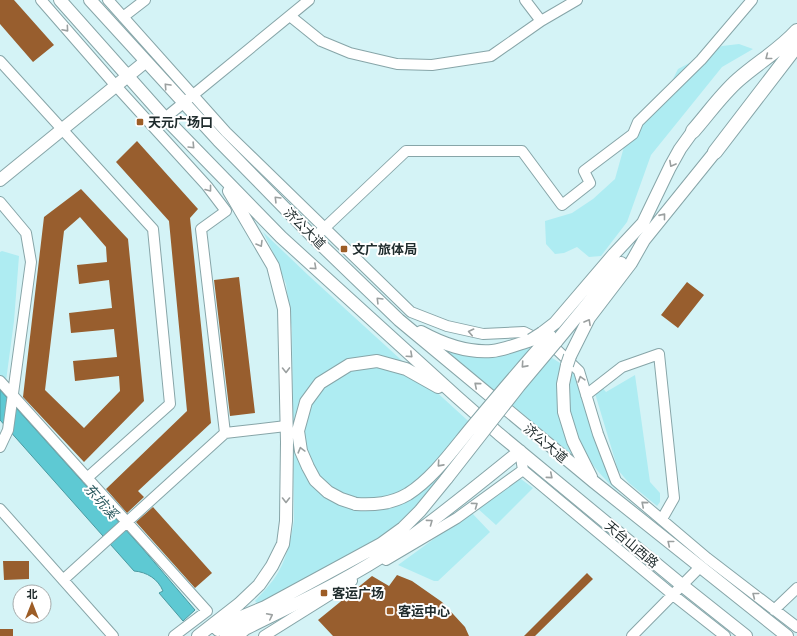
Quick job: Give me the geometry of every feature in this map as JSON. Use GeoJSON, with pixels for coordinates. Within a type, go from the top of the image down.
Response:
{"type":"FeatureCollection","features":[{"type":"Feature","properties":{"kind":"highway"},"geometry":{"type":"LineString","coordinates":[[693,131],[722,96],[738,80],[779,48],[797,31]]}},
{"type":"Feature","properties":{"kind":"highway"},"geometry":{"type":"LineString","coordinates":[[715,152],[797,45]]}},
{"type":"Feature","properties":{"kind":"main road","name":"济公大道"},"geometry":{"type":"LineString","coordinates":[[60,0],[165,118],[219,175],[298,252],[457,397],[520,451]]}},
{"type":"Feature","properties":{"kind":"main road","name":"济公大道"},"geometry":{"type":"LineString","coordinates":[[90,0],[145,62],[188,99],[218,140],[314,238],[399,320],[594,482]]}},
{"type":"Feature","properties":{"kind":"main road"},"geometry":{"type":"LineString","coordinates":[[0,180],[145,62]]}},
{"type":"Feature","properties":{"kind":"main road"},"geometry":{"type":"LineString","coordinates":[[594,482],[573,441],[564,412],[563,384],[568,361],[589,318],[631,263],[644,223],[670,167],[680,149],[693,131]]}},
{"type":"Feature","properties":{"kind":"main road"},"geometry":{"type":"LineString","coordinates":[[399,320],[440,342],[465,350],[492,351],[531,340],[550,337],[573,314],[621,256],[715,152]]}},
{"type":"Feature","properties":{"kind":"main road"},"geometry":{"type":"LineString","coordinates":[[198,636],[239,604],[259,585],[272,566],[283,544],[286,521],[284,309],[273,266],[219,175]]}},
{"type":"Feature","properties":{"kind":"main road"},"geometry":{"type":"LineString","coordinates":[[457,397],[406,369],[377,361],[349,365],[320,383],[306,402],[298,431],[301,451],[315,480],[328,492],[341,499],[356,504],[375,505],[391,502],[407,494],[423,483],[441,464],[510,381],[625,258],[639,237]]}},
{"type":"Feature","properties":{"kind":"main road"},"geometry":{"type":"LineString","coordinates":[[209,636],[229,622],[265,607],[380,544],[403,528],[420,511],[447,478],[519,386],[550,337],[555,323],[614,254],[639,237]]}},
{"type":"Feature","properties":{"kind":"main road"},"geometry":{"type":"LineString","coordinates":[[298,252],[314,238]]}},
{"type":"Feature","properties":{"kind":"main road"},"geometry":{"type":"LineString","coordinates":[[237,636],[245,629],[340,581],[394,549],[436,518],[520,451]]}},
{"type":"Feature","properties":{"kind":"main road","name":"天台山西路"},"geometry":{"type":"LineString","coordinates":[[520,451],[683,586],[746,636]]}},
{"type":"Feature","properties":{"kind":"main road","name":"天台山西路"},"geometry":{"type":"LineString","coordinates":[[594,482],[787,636]]}},
{"type":"Feature","properties":{"kind":"main road"},"geometry":{"type":"LineString","coordinates":[[226,636],[265,607]]}},
{"type":"Feature","properties":{"kind":"street"},"geometry":{"type":"LineString","coordinates":[[41,0],[116,86],[207,186],[226,211],[201,229],[225,433]]}},
{"type":"Feature","properties":{"kind":"street"},"geometry":{"type":"LineString","coordinates":[[108,0],[188,99],[226,132],[411,312],[447,326],[483,334],[524,332],[554,348],[579,371],[598,434],[616,481],[708,558],[797,628]]}},
{"type":"Feature","properties":{"kind":"street"},"geometry":{"type":"LineString","coordinates":[[123,17],[145,0]]}},
{"type":"Feature","properties":{"kind":"street"},"geometry":{"type":"LineString","coordinates":[[165,118],[309,0]]}},
{"type":"Feature","properties":{"kind":"street"},"geometry":{"type":"LineString","coordinates":[[525,0],[541,21]]}},
{"type":"Feature","properties":{"kind":"street"},"geometry":{"type":"LineString","coordinates":[[290,16],[321,41],[350,53],[397,64],[432,65],[491,56],[541,21],[577,0]]}},
{"type":"Feature","properties":{"kind":"street"},"geometry":{"type":"LineString","coordinates":[[314,238],[406,151],[522,151],[562,205],[590,183],[584,171],[633,134],[638,122],[701,60],[752,0]]}},
{"type":"Feature","properties":{"kind":"street"},"geometry":{"type":"LineString","coordinates":[[0,61],[153,229],[170,404],[87,478]]}},
{"type":"Feature","properties":{"kind":"street"},"geometry":{"type":"LineString","coordinates":[[0,202],[26,233],[31,262],[8,430],[0,448]]}},
{"type":"Feature","properties":{"kind":"street"},"geometry":{"type":"LineString","coordinates":[[586,395],[622,367],[659,354],[674,498],[662,519]]}},
{"type":"Feature","properties":{"kind":"street"},"geometry":{"type":"LineString","coordinates":[[0,381],[207,611],[174,636]]}},
{"type":"Feature","properties":{"kind":"street"},"geometry":{"type":"LineString","coordinates":[[63,580],[225,433],[286,426]]}},
{"type":"Feature","properties":{"kind":"street"},"geometry":{"type":"LineString","coordinates":[[520,451],[523,470],[673,595],[725,636]]}},
{"type":"Feature","properties":{"kind":"street"},"geometry":{"type":"LineString","coordinates":[[264,636],[354,579],[457,518],[523,470]]}},
{"type":"Feature","properties":{"kind":"street"},"geometry":{"type":"LineString","coordinates":[[0,509],[112,636]]}},
{"type":"Feature","properties":{"kind":"street"},"geometry":{"type":"LineString","coordinates":[[632,636],[700,568]]}},
{"type":"Feature","properties":{"kind":"street"},"geometry":{"type":"LineString","coordinates":[[774,610],[797,588]]}},
{"type":"Feature","properties":{"kind":"shaded area"},"geometry":{"type":"Polygon","coordinates":[[[739,44],[753,49],[722,67],[651,155],[627,222],[601,256],[589,257],[577,247],[564,253],[555,254],[546,244],[545,221],[572,213],[593,199],[615,179],[629,129],[669,87],[678,69],[722,46],[739,44]]]}},
{"type":"Feature","properties":{"kind":"shaded area"},"geometry":{"type":"Polygon","coordinates":[[[263,232],[477,429],[431,490],[408,515],[384,535],[258,604],[255,601],[274,579],[285,558],[290,543],[294,520],[292,330],[286,284],[263,232]]]}},
{"type":"Feature","properties":{"kind":"shaded area"},"geometry":{"type":"Polygon","coordinates":[[[2,251],[19,256],[14,321],[6,381],[0,379],[0,252],[2,251]]]}},
{"type":"Feature","properties":{"kind":"shaded area"},"geometry":{"type":"Polygon","coordinates":[[[532,345],[560,363],[559,402],[575,457],[444,349],[532,345]]]}},
{"type":"Feature","properties":{"kind":"shaded area"},"geometry":{"type":"Polygon","coordinates":[[[574,372],[582,387],[610,480],[619,492],[608,482],[590,460],[582,448],[571,422],[567,408],[566,394],[569,375],[574,372]]]}},
{"type":"Feature","properties":{"kind":"shaded area"},"geometry":{"type":"Polygon","coordinates":[[[635,375],[650,482],[660,493],[660,502],[657,506],[629,483],[618,470],[594,390],[599,384],[606,392],[635,375]]]}},
{"type":"Feature","properties":{"kind":"shaded area"},"geometry":{"type":"Polygon","coordinates":[[[0,390],[143,549],[195,610],[183,621],[159,593],[163,591],[158,583],[148,575],[134,571],[0,420],[0,390]]]}},
{"type":"Feature","properties":{"kind":"shaded area"},"geometry":{"type":"Polygon","coordinates":[[[517,476],[533,488],[496,525],[476,507],[517,476]]]}},
{"type":"Feature","properties":{"kind":"shaded area"},"geometry":{"type":"Polygon","coordinates":[[[471,512],[490,532],[438,581],[434,581],[398,565],[471,512]]]}},
{"type":"Feature","properties":{"kind":"building"},"geometry":{"type":"Polygon","coordinates":[[[0,0],[14,0],[54,45],[33,62],[0,24],[0,0]]]}},
{"type":"Feature","properties":{"kind":"building"},"geometry":{"type":"Polygon","coordinates":[[[137,141],[198,209],[190,218],[211,423],[138,491],[144,497],[127,513],[106,489],[187,411],[169,221],[116,162],[137,141]]]}},
{"type":"Feature","properties":{"kind":"building"},"geometry":{"type":"Polygon","coordinates":[[[81,189],[128,239],[144,401],[84,462],[23,397],[44,217],[81,189]],[[80,217],[64,231],[45,390],[84,428],[120,391],[119,376],[75,381],[73,361],[117,357],[114,329],[71,333],[69,313],[112,308],[109,280],[79,284],[77,265],[107,262],[106,247],[80,217]]]}},
{"type":"Feature","properties":{"kind":"building"},"geometry":{"type":"Polygon","coordinates":[[[239,277],[255,413],[230,416],[214,280],[239,277]]]}},
{"type":"Feature","properties":{"kind":"building"},"geometry":{"type":"Polygon","coordinates":[[[687,282],[704,295],[678,328],[661,315],[687,282]]]}},
{"type":"Feature","properties":{"kind":"building"},"geometry":{"type":"Polygon","coordinates":[[[153,507],[212,573],[195,588],[136,522],[153,507]]]}},
{"type":"Feature","properties":{"kind":"building"},"geometry":{"type":"Polygon","coordinates":[[[3,561],[29,561],[29,579],[4,580],[3,561]]]}},
{"type":"Feature","properties":{"kind":"building"},"geometry":{"type":"Polygon","coordinates":[[[587,573],[593,579],[535,636],[524,636],[587,573]]]}},
{"type":"Feature","properties":{"kind":"building","name":"客运中心"},"geometry":{"type":"Polygon","coordinates":[[[397,575],[412,581],[442,602],[465,627],[469,636],[333,636],[318,620],[372,576],[389,586],[397,575]]]}},
{"type":"Feature","properties":{"kind":"building"},"geometry":{"type":"Polygon","coordinates":[[[0,629],[13,629],[13,636],[0,636],[0,629]]]}},
{"type":"Feature","properties":{"kind":"place","name":"天元广场口"},"geometry":{"type":"Point","coordinates":[140,122]}},
{"type":"Feature","properties":{"kind":"place","name":"文广旅体局"},"geometry":{"type":"Point","coordinates":[344,249]}},
{"type":"Feature","properties":{"kind":"place","name":"客运广场"},"geometry":{"type":"Point","coordinates":[324,593]}},
{"type":"Feature","properties":{"kind":"place","name":"客运中心"},"geometry":{"type":"Point","coordinates":[390,611]}},
{"type":"Feature","properties":{"kind":"water label","name":"东坑溪"},"geometry":{"type":"Point","coordinates":[101,501]}}]}
